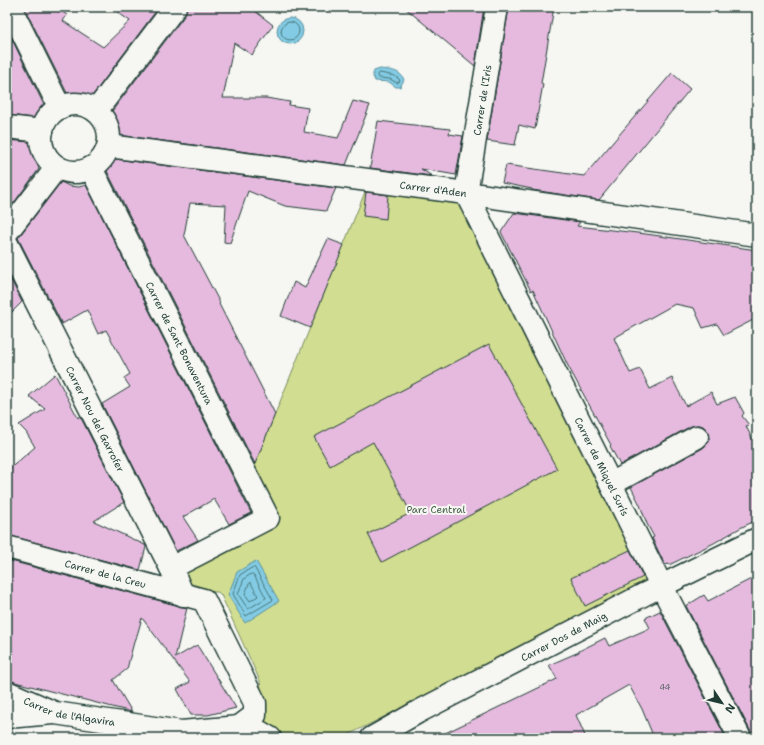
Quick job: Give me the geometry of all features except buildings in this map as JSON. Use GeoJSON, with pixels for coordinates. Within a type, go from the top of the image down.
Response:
{"type":"FeatureCollection","features":[{"type":"Feature","properties":{"kind":"street"},"geometry":{"type":"LineString","coordinates":[[10,7],[60,108]]}},
{"type":"Feature","properties":{"kind":"street"},"geometry":{"type":"LineString","coordinates":[[96,111],[175,7]]}},
{"type":"Feature","properties":{"kind":"street","name":"Carrer de l'Iris"},"geometry":{"type":"LineString","coordinates":[[466,193],[497,7]]}},
{"type":"Feature","properties":{"kind":"street"},"geometry":{"type":"LineString","coordinates":[[69,104],[88,106],[96,111],[108,126],[110,136],[109,146],[105,155],[92,168],[83,171],[65,171],[57,167],[49,160],[41,141],[42,132],[48,118],[60,108],[69,104]]}},
{"type":"Feature","properties":{"kind":"street"},"geometry":{"type":"LineString","coordinates":[[7,127],[42,132]]}},
{"type":"Feature","properties":{"kind":"street","name":"Carrer d'Aden"},"geometry":{"type":"LineString","coordinates":[[109,146],[466,193],[757,235]]}},
{"type":"Feature","properties":{"kind":"street"},"geometry":{"type":"LineString","coordinates":[[7,232],[57,167]]}},
{"type":"Feature","properties":{"kind":"street","name":"Carrer de Sant Bonaventura"},"geometry":{"type":"LineString","coordinates":[[92,168],[268,518],[171,568]]}},
{"type":"Feature","properties":{"kind":"street","name":"Carrer de Miquel Surís"},"geometry":{"type":"LineString","coordinates":[[466,193],[661,585],[740,738]]}},
{"type":"Feature","properties":{"kind":"street","name":"Carrer Nou del Garrofer"},"geometry":{"type":"LineString","coordinates":[[7,244],[183,594]]}},
{"type":"Feature","properties":{"kind":"street"},"geometry":{"type":"LineString","coordinates":[[611,484],[697,437]]}},
{"type":"Feature","properties":{"kind":"street","name":"Carrer Dos de Maig"},"geometry":{"type":"LineString","coordinates":[[372,738],[418,712],[661,585],[757,539]]}},
{"type":"Feature","properties":{"kind":"street","name":"Carrer de la Creu"},"geometry":{"type":"LineString","coordinates":[[7,548],[204,600],[254,703],[255,715],[239,727]]}},
{"type":"Feature","properties":{"kind":"street","name":"Carrer de l'Algavira"},"geometry":{"type":"LineString","coordinates":[[7,692],[55,713],[180,735],[239,727]]}},
{"type":"Feature","properties":{"kind":"street"},"geometry":{"type":"LineString","coordinates":[[7,717],[55,713]]}},
{"type":"Feature","properties":{"kind":"street"},"geometry":{"type":"LineString","coordinates":[[239,727],[258,731],[270,738]]}},
{"type":"Feature","properties":{"kind":"green space","name":"Parc Central"},"geometry":{"type":"Polygon","coordinates":[[[367,187],[462,199],[653,582],[342,738],[281,738],[258,725],[264,717],[260,681],[221,595],[218,592],[190,592],[180,571],[272,524],[252,471],[367,187]]]}},
{"type":"Feature","properties":{"kind":"water"},"geometry":{"type":"Polygon","coordinates":[[[290,18],[299,22],[303,31],[299,40],[290,44],[281,40],[277,31],[281,22],[290,18]]]}},
{"type":"Feature","properties":{"kind":"water"},"geometry":{"type":"Polygon","coordinates":[[[380,69],[394,71],[400,74],[404,80],[400,87],[396,87],[389,82],[375,81],[373,72],[380,69]]]}},
{"type":"Feature","properties":{"kind":"water"},"geometry":{"type":"Polygon","coordinates":[[[256,561],[279,601],[245,623],[228,595],[237,572],[256,561]]]}}]}
